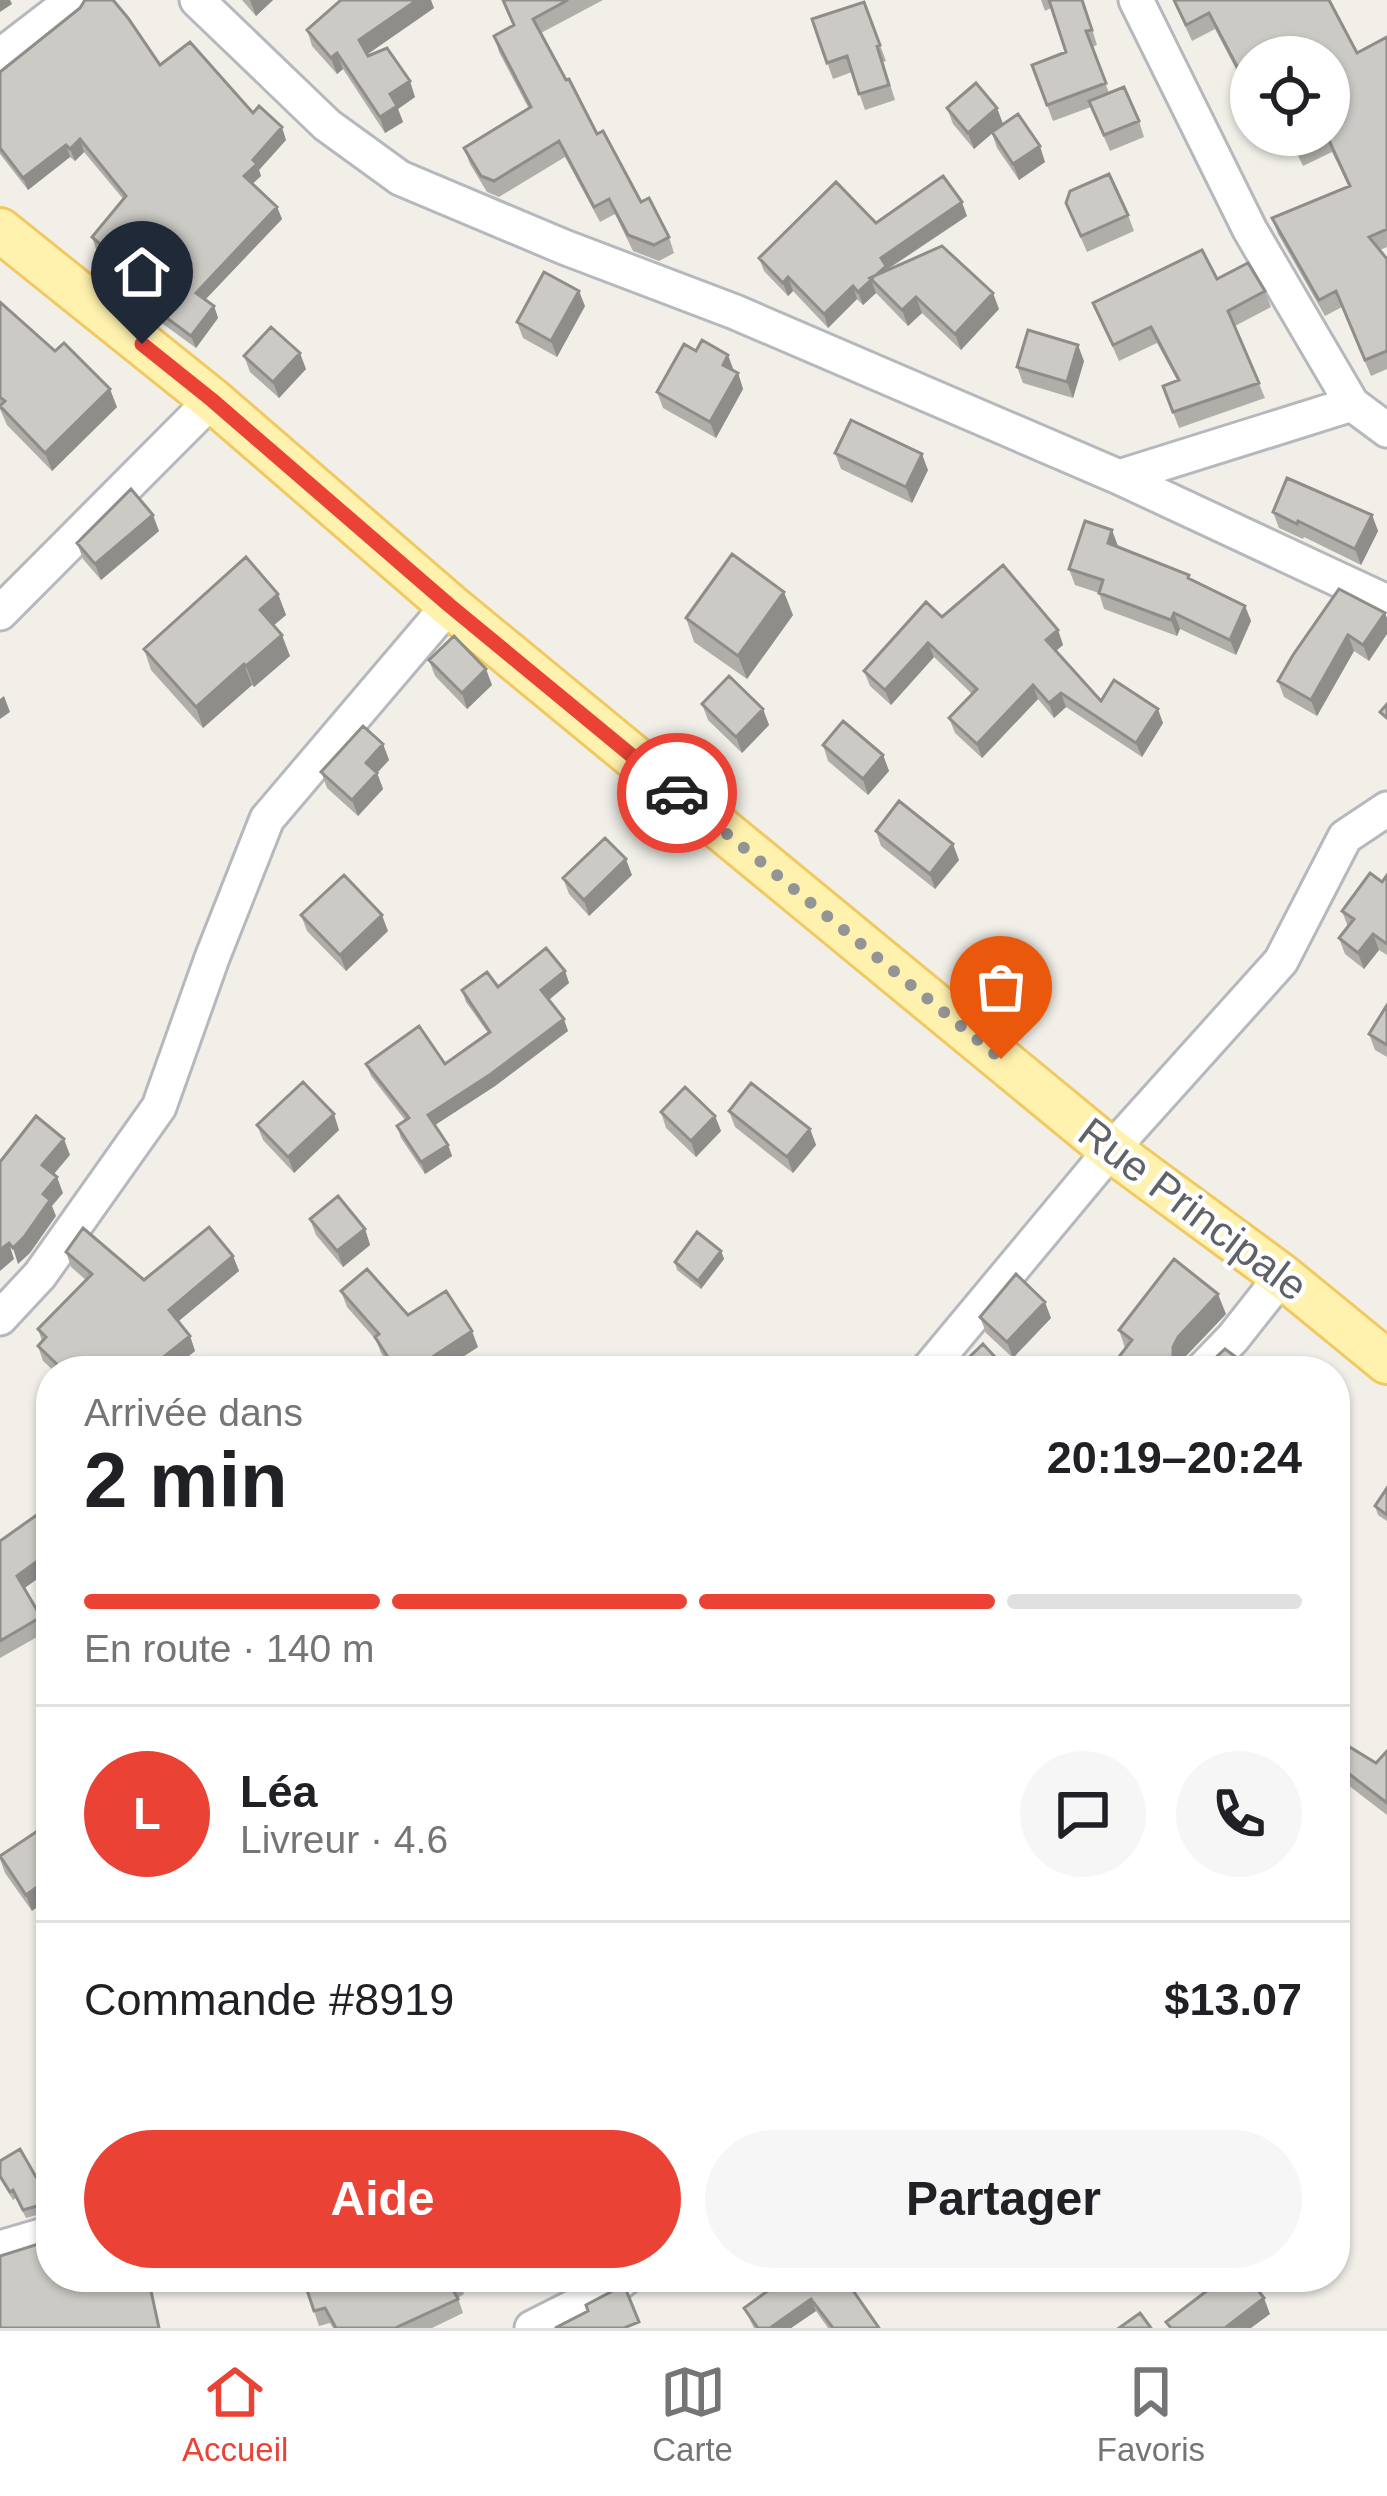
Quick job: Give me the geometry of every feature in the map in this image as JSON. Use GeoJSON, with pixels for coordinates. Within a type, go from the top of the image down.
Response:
{"type":"FeatureCollection","features":[{"type":"Feature","properties":{"kind":"main road","name":"Rue Principale"},"geometry":{"type":"LineString","coordinates":[[0,230],[212,400],[449,605],[1111,1150],[1282,1276],[1387,1362]]}},
{"type":"Feature","properties":{"kind":"street"},"geometry":{"type":"LineString","coordinates":[[0,56],[73,0]]}},
{"type":"Feature","properties":{"kind":"street"},"geometry":{"type":"LineString","coordinates":[[197,0],[328,125],[400,178],[735,312],[1119,477],[1387,602]]}},
{"type":"Feature","properties":{"kind":"street"},"geometry":{"type":"LineString","coordinates":[[1136,0],[1250,230],[1352,404],[1387,430]]}},
{"type":"Feature","properties":{"kind":"street"},"geometry":{"type":"LineString","coordinates":[[0,614],[212,400]]}},
{"type":"Feature","properties":{"kind":"street"},"geometry":{"type":"LineString","coordinates":[[1119,477],[1352,404]]}},
{"type":"Feature","properties":{"kind":"street"},"geometry":{"type":"LineString","coordinates":[[0,1318],[40,1275],[159,1108],[267,819],[449,605]]}},
{"type":"Feature","properties":{"kind":"street"},"geometry":{"type":"LineString","coordinates":[[939,1356],[1111,1150],[1281,961],[1345,837],[1387,809]]}},
{"type":"Feature","properties":{"kind":"street"},"geometry":{"type":"LineString","coordinates":[[1216,1356],[1282,1276]]}},
{"type":"Feature","properties":{"kind":"street"},"geometry":{"type":"LineString","coordinates":[[0,2248],[36,2237]]}},
{"type":"Feature","properties":{"kind":"street"},"geometry":{"type":"LineString","coordinates":[[532,2328],[603,2292]]}},
{"type":"Feature","properties":{"kind":"building"},"geometry":{"type":"Polygon","coordinates":[[[85,0],[113,0],[160,65],[190,42],[253,113],[259,106],[282,127],[244,176],[277,207],[196,293],[214,306],[191,336],[144,301],[152,289],[92,237],[126,196],[80,139],[23,178],[0,148],[0,72],[85,0]]]}},
{"type":"Feature","properties":{"kind":"building"},"geometry":{"type":"Polygon","coordinates":[[[341,0],[417,0],[359,40],[368,56],[387,48],[410,81],[390,94],[397,106],[380,117],[337,53],[331,58],[307,30],[341,0]]]}},
{"type":"Feature","properties":{"kind":"building"},"geometry":{"type":"Polygon","coordinates":[[[503,0],[568,0],[533,19],[597,134],[603,131],[641,202],[649,198],[669,237],[654,245],[628,235],[609,199],[594,207],[559,141],[494,181],[481,176],[464,148],[531,107],[494,36],[514,25],[503,0]]]}},
{"type":"Feature","properties":{"kind":"building"},"geometry":{"type":"Polygon","coordinates":[[[1049,0],[1082,0],[1092,30],[1086,31],[1106,83],[1047,105],[1032,65],[1066,52],[1049,0]]]}},
{"type":"Feature","properties":{"kind":"building"},"geometry":{"type":"Polygon","coordinates":[[[1174,0],[1329,0],[1348,36],[1230,36],[1230,53],[1209,13],[1186,25],[1174,0]]]}},
{"type":"Feature","properties":{"kind":"building"},"geometry":{"type":"Polygon","coordinates":[[[864,2],[889,85],[859,94],[847,56],[827,63],[812,19],[864,2]]]}},
{"type":"Feature","properties":{"kind":"building"},"geometry":{"type":"Polygon","coordinates":[[[1387,37],[1387,229],[1369,237],[1387,259],[1387,351],[1365,360],[1336,291],[1319,300],[1272,218],[1350,186],[1336,156],[1350,156],[1350,40],[1357,53],[1387,37]]]}},
{"type":"Feature","properties":{"kind":"building"},"geometry":{"type":"Polygon","coordinates":[[[976,83],[997,108],[968,133],[947,108],[976,83]]]}},
{"type":"Feature","properties":{"kind":"building"},"geometry":{"type":"Polygon","coordinates":[[[1124,87],[1139,121],[1104,135],[1089,101],[1124,87]]]}},
{"type":"Feature","properties":{"kind":"building"},"geometry":{"type":"Polygon","coordinates":[[[1018,114],[1040,146],[1013,164],[992,132],[1018,114]]]}},
{"type":"Feature","properties":{"kind":"building"},"geometry":{"type":"Polygon","coordinates":[[[1109,174],[1128,215],[1081,236],[1066,203],[1070,191],[1109,174]]]}},
{"type":"Feature","properties":{"kind":"building"},"geometry":{"type":"Polygon","coordinates":[[[943,176],[962,202],[881,258],[886,266],[858,292],[853,286],[824,314],[788,277],[783,283],[759,258],[836,182],[876,223],[943,176]]]}},
{"type":"Feature","properties":{"kind":"building"},"geometry":{"type":"Polygon","coordinates":[[[942,246],[993,293],[955,334],[916,297],[902,310],[870,278],[942,246]]]}},
{"type":"Feature","properties":{"kind":"building"},"geometry":{"type":"Polygon","coordinates":[[[1202,250],[1217,279],[1248,263],[1265,291],[1228,311],[1259,383],[1173,412],[1163,386],[1179,380],[1151,327],[1113,345],[1093,303],[1202,250]]]}},
{"type":"Feature","properties":{"kind":"building"},"geometry":{"type":"Polygon","coordinates":[[[544,272],[579,291],[551,341],[517,322],[544,272]]]}},
{"type":"Feature","properties":{"kind":"building"},"geometry":{"type":"Polygon","coordinates":[[[0,302],[55,351],[64,343],[110,389],[45,453],[0,406],[5,401],[0,397],[0,302]]]}},
{"type":"Feature","properties":{"kind":"building"},"geometry":{"type":"Polygon","coordinates":[[[271,327],[300,353],[273,382],[244,356],[271,327]]]}},
{"type":"Feature","properties":{"kind":"building"},"geometry":{"type":"Polygon","coordinates":[[[1028,330],[1078,345],[1067,382],[1017,367],[1028,330]]]}},
{"type":"Feature","properties":{"kind":"building"},"geometry":{"type":"Polygon","coordinates":[[[702,340],[728,355],[723,365],[738,373],[710,422],[657,392],[684,344],[696,351],[702,340]]]}},
{"type":"Feature","properties":{"kind":"building"},"geometry":{"type":"Polygon","coordinates":[[[851,420],[922,454],[906,487],[835,453],[851,420]]]}},
{"type":"Feature","properties":{"kind":"building"},"geometry":{"type":"Polygon","coordinates":[[[1287,478],[1372,515],[1355,549],[1273,512],[1287,478]]]}},
{"type":"Feature","properties":{"kind":"building"},"geometry":{"type":"Polygon","coordinates":[[[131,489],[153,515],[95,564],[77,543],[131,489]]]}},
{"type":"Feature","properties":{"kind":"building"},"geometry":{"type":"Polygon","coordinates":[[[1085,521],[1112,530],[1108,543],[1189,575],[1245,606],[1230,640],[1174,613],[1171,620],[1099,593],[1103,580],[1069,569],[1085,521]]]}},
{"type":"Feature","properties":{"kind":"building"},"geometry":{"type":"Polygon","coordinates":[[[732,554],[784,592],[738,656],[686,618],[732,554]]]}},
{"type":"Feature","properties":{"kind":"building"},"geometry":{"type":"Polygon","coordinates":[[[246,557],[278,594],[260,610],[282,635],[196,707],[144,649],[246,557]]]}},
{"type":"Feature","properties":{"kind":"building"},"geometry":{"type":"Polygon","coordinates":[[[1003,565],[1058,630],[1046,640],[1101,701],[1114,680],[1158,709],[1136,743],[1061,693],[1049,703],[1033,685],[977,744],[949,718],[977,689],[928,643],[885,690],[864,671],[926,602],[942,617],[1003,565]]]}},
{"type":"Feature","properties":{"kind":"building"},"geometry":{"type":"Polygon","coordinates":[[[1339,589],[1385,613],[1363,645],[1348,635],[1311,700],[1278,681],[1339,589]]]}},
{"type":"Feature","properties":{"kind":"building"},"geometry":{"type":"Polygon","coordinates":[[[454,636],[486,669],[462,693],[429,660],[454,636]]]}},
{"type":"Feature","properties":{"kind":"building"},"geometry":{"type":"Polygon","coordinates":[[[729,676],[763,709],[736,737],[702,704],[729,676]]]}},
{"type":"Feature","properties":{"kind":"building"},"geometry":{"type":"Polygon","coordinates":[[[843,721],[883,755],[863,779],[823,745],[843,721]]]}},
{"type":"Feature","properties":{"kind":"building"},"geometry":{"type":"Polygon","coordinates":[[[363,726],[383,744],[366,763],[377,773],[352,800],[321,772],[363,726]]]}},
{"type":"Feature","properties":{"kind":"building"},"geometry":{"type":"Polygon","coordinates":[[[899,801],[953,844],[930,874],[876,831],[899,801]]]}},
{"type":"Feature","properties":{"kind":"building"},"geometry":{"type":"Polygon","coordinates":[[[605,838],[626,859],[584,900],[563,878],[605,838]]]}},
{"type":"Feature","properties":{"kind":"building"},"geometry":{"type":"Polygon","coordinates":[[[1370,873],[1382,882],[1387,875],[1387,944],[1373,934],[1358,953],[1339,938],[1354,919],[1342,911],[1370,873]]]}},
{"type":"Feature","properties":{"kind":"building"},"geometry":{"type":"Polygon","coordinates":[[[344,875],[382,915],[340,955],[301,915],[344,875]]]}},
{"type":"Feature","properties":{"kind":"building"},"geometry":{"type":"Polygon","coordinates":[[[546,948],[565,971],[541,990],[564,1019],[428,1115],[448,1145],[421,1162],[397,1126],[409,1118],[366,1064],[419,1026],[445,1064],[490,1032],[462,990],[487,972],[498,987],[546,948]]]}},
{"type":"Feature","properties":{"kind":"building"},"geometry":{"type":"Polygon","coordinates":[[[1387,1005],[1387,1045],[1369,1034],[1387,1005]]]}},
{"type":"Feature","properties":{"kind":"building"},"geometry":{"type":"Polygon","coordinates":[[[303,1082],[334,1114],[288,1157],[257,1125],[303,1082]]]}},
{"type":"Feature","properties":{"kind":"building"},"geometry":{"type":"Polygon","coordinates":[[[751,1083],[810,1129],[787,1157],[729,1111],[751,1083]]]}},
{"type":"Feature","properties":{"kind":"building"},"geometry":{"type":"Polygon","coordinates":[[[685,1087],[715,1116],[691,1141],[661,1112],[685,1087]]]}},
{"type":"Feature","properties":{"kind":"building"},"geometry":{"type":"Polygon","coordinates":[[[36,1116],[64,1139],[42,1165],[57,1177],[43,1194],[50,1200],[24,1237],[13,1248],[9,1243],[0,1250],[0,1162],[36,1116]]]}},
{"type":"Feature","properties":{"kind":"building"},"geometry":{"type":"Polygon","coordinates":[[[338,1196],[365,1229],[337,1251],[310,1219],[338,1196]]]}},
{"type":"Feature","properties":{"kind":"building"},"geometry":{"type":"Polygon","coordinates":[[[209,1227],[233,1256],[169,1310],[190,1336],[165,1356],[48,1356],[38,1346],[46,1337],[38,1329],[92,1274],[66,1252],[83,1228],[144,1280],[209,1227]]]}},
{"type":"Feature","properties":{"kind":"building"},"geometry":{"type":"Polygon","coordinates":[[[697,1232],[721,1251],[698,1281],[675,1262],[697,1232]]]}},
{"type":"Feature","properties":{"kind":"building"},"geometry":{"type":"Polygon","coordinates":[[[1174,1259],[1218,1294],[1178,1337],[1173,1356],[1120,1356],[1132,1340],[1119,1330],[1174,1259]]]}},
{"type":"Feature","properties":{"kind":"building"},"geometry":{"type":"Polygon","coordinates":[[[367,1269],[408,1315],[446,1291],[472,1331],[434,1356],[387,1356],[375,1337],[379,1334],[341,1291],[367,1269]]]}},
{"type":"Feature","properties":{"kind":"building"},"geometry":{"type":"Polygon","coordinates":[[[1016,1274],[1045,1302],[1007,1342],[980,1317],[1016,1274]]]}},
{"type":"Feature","properties":{"kind":"building"},"geometry":{"type":"Polygon","coordinates":[[[983,1344],[994,1356],[971,1356],[983,1344]]]}},
{"type":"Feature","properties":{"kind":"building"},"geometry":{"type":"Polygon","coordinates":[[[1387,1488],[1387,1515],[1375,1506],[1387,1488]]]}},
{"type":"Feature","properties":{"kind":"building"},"geometry":{"type":"Polygon","coordinates":[[[36,1516],[36,1562],[17,1576],[36,1608],[36,1620],[0,1641],[0,1541],[36,1516]]]}},
{"type":"Feature","properties":{"kind":"building"},"geometry":{"type":"Polygon","coordinates":[[[1350,1747],[1376,1763],[1387,1751],[1387,1803],[1350,1775],[1350,1747]]]}},
{"type":"Feature","properties":{"kind":"building"},"geometry":{"type":"Polygon","coordinates":[[[36,1832],[36,1888],[26,1895],[0,1856],[36,1832]]]}},
{"type":"Feature","properties":{"kind":"building"},"geometry":{"type":"Polygon","coordinates":[[[20,2149],[36,2177],[36,2206],[23,2210],[0,2176],[0,2161],[20,2149]]]}},
{"type":"Feature","properties":{"kind":"building"},"geometry":{"type":"Polygon","coordinates":[[[36,2245],[36,2292],[151,2292],[159,2328],[0,2328],[0,2256],[36,2245]]]}},
{"type":"Feature","properties":{"kind":"building"},"geometry":{"type":"Polygon","coordinates":[[[308,2292],[454,2292],[458,2299],[395,2328],[336,2328],[325,2308],[314,2311],[308,2292]]]}},
{"type":"Feature","properties":{"kind":"building"},"geometry":{"type":"Polygon","coordinates":[[[611,2292],[627,2292],[639,2322],[624,2328],[555,2328],[588,2311],[586,2305],[611,2292]]]}},
{"type":"Feature","properties":{"kind":"building"},"geometry":{"type":"Polygon","coordinates":[[[766,2292],[854,2292],[879,2328],[833,2328],[811,2299],[770,2328],[758,2328],[744,2308],[766,2292]]]}},
{"type":"Feature","properties":{"kind":"building"},"geometry":{"type":"Polygon","coordinates":[[[1205,2292],[1259,2292],[1264,2298],[1225,2328],[1171,2328],[1166,2322],[1205,2292]]]}},
{"type":"Feature","properties":{"kind":"building"},"geometry":{"type":"Polygon","coordinates":[[[1140,2313],[1151,2328],[1119,2328],[1140,2313]]]}},
{"type":"Feature","properties":{"kind":"way so far"},"geometry":{"type":"LineString","coordinates":[[677,793],[1001,1059]]}},
{"type":"Feature","properties":{"kind":"route"},"geometry":{"type":"LineString","coordinates":[[142,344],[677,793]]}}]}
